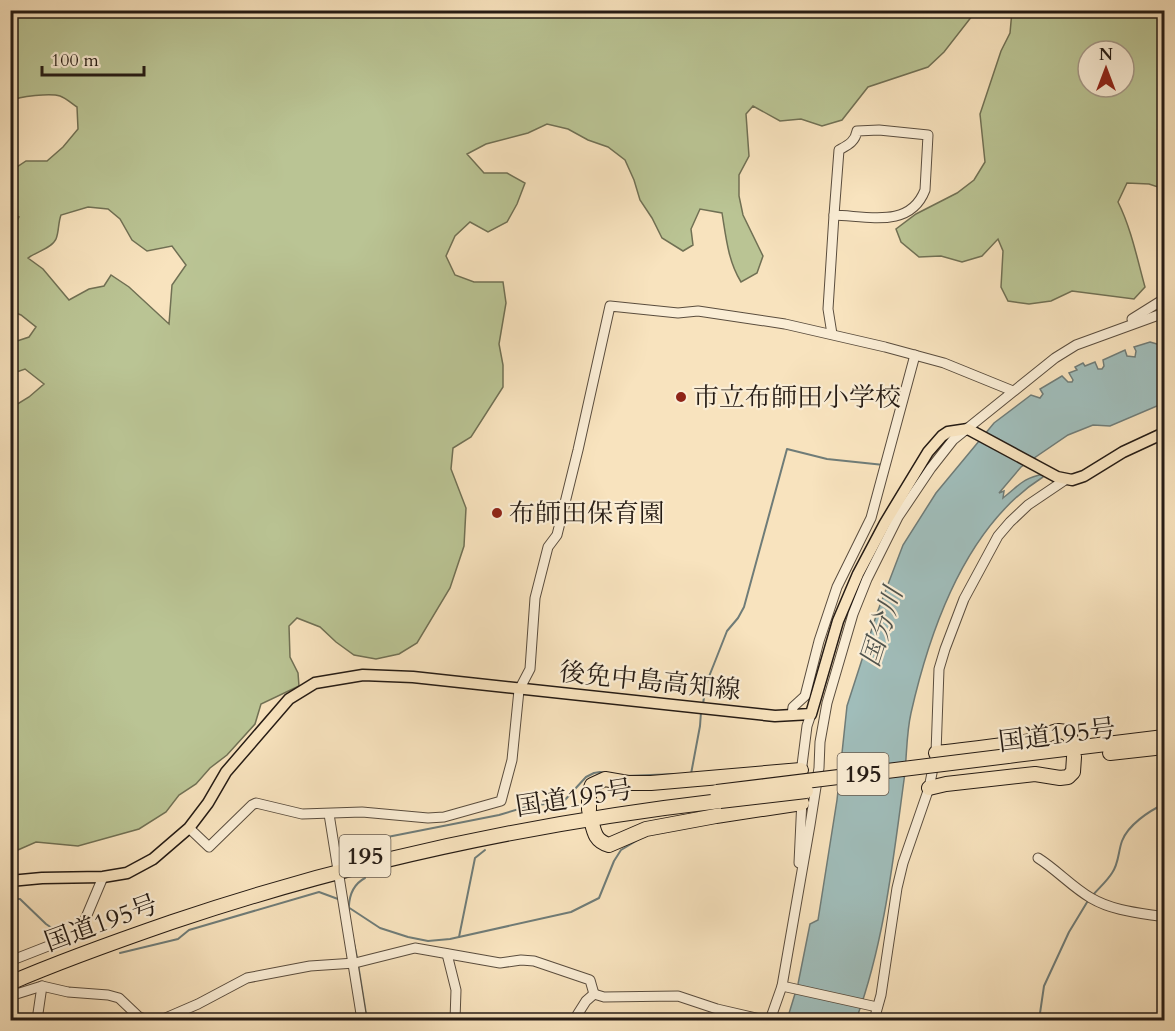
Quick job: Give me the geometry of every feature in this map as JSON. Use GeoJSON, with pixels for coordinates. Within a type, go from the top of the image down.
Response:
{"type":"FeatureCollection","features":[{"type":"Feature","properties":{"kind":"highway"},"geometry":{"type":"LineString","coordinates":[[929,788],[1035,774],[1060,778],[1068,777],[1073,772],[1070,736],[1061,730],[1039,739],[936,753]]}},
{"type":"Feature","properties":{"kind":"highway","name":"国道195号"},"geometry":{"type":"LineString","coordinates":[[1073,753],[1164,737]]}},
{"type":"Feature","properties":{"kind":"highway","name":"国道195号"},"geometry":{"type":"LineString","coordinates":[[10,974],[25,972],[338,867],[590,815],[1009,760],[1164,747]]}},
{"type":"Feature","properties":{"kind":"highway"},"geometry":{"type":"LineString","coordinates":[[801,770],[651,783],[628,783],[605,778],[592,785],[589,793],[590,815],[596,837],[609,845],[646,830],[716,816],[802,803]]}},
{"type":"Feature","properties":{"kind":"highway","name":"国道195号"},"geometry":{"type":"LineString","coordinates":[[10,983],[25,972]]}},
{"type":"Feature","properties":{"kind":"main road"},"geometry":{"type":"LineString","coordinates":[[811,714],[838,621],[858,574],[885,523],[935,442],[948,432],[970,430],[1061,478],[1084,476],[1123,452],[1164,433]]}},
{"type":"Feature","properties":{"kind":"main road","name":"後免中島高知線"},"geometry":{"type":"LineString","coordinates":[[10,881],[103,877],[127,873],[153,859],[189,828],[208,803],[226,772],[289,699],[315,683],[363,675],[413,677],[764,715],[811,714]]}},
{"type":"Feature","properties":{"kind":"street"},"geometry":{"type":"LineString","coordinates":[[832,334],[828,309],[834,214],[839,150],[856,138],[857,131],[879,130],[928,135],[925,190],[914,206],[893,218],[834,214]]}},
{"type":"Feature","properties":{"kind":"street"},"geometry":{"type":"LineString","coordinates":[[1117,329],[1164,299]]}},
{"type":"Feature","properties":{"kind":"street"},"geometry":{"type":"LineString","coordinates":[[189,828],[209,847],[256,803],[302,814],[362,812],[428,818],[444,817],[501,801],[512,760],[519,690],[530,669],[535,598],[548,547],[557,535],[581,440],[610,306],[678,313],[698,311],[785,324],[944,363],[1013,391]]}},
{"type":"Feature","properties":{"kind":"street"},"geometry":{"type":"LineString","coordinates":[[770,1020],[784,987],[797,892],[819,768],[820,742],[828,703],[853,614],[867,579],[898,518],[946,448],[1055,358],[1076,345],[1164,313]]}},
{"type":"Feature","properties":{"kind":"street"},"geometry":{"type":"LineString","coordinates":[[792,715],[794,707],[805,696],[819,641],[837,587],[871,518],[915,355]]}},
{"type":"Feature","properties":{"kind":"street"},"geometry":{"type":"LineString","coordinates":[[874,1020],[873,1007],[897,888],[903,863],[929,788],[936,753],[939,669],[964,599],[984,560],[1010,522],[1061,478]]}},
{"type":"Feature","properties":{"kind":"street"},"geometry":{"type":"LineString","coordinates":[[797,892],[802,803],[801,770],[807,726],[811,714]]}},
{"type":"Feature","properties":{"kind":"street"},"geometry":{"type":"LineString","coordinates":[[992,747],[996,778]]}},
{"type":"Feature","properties":{"kind":"street"},"geometry":{"type":"LineString","coordinates":[[329,814],[356,963],[362,1020]]}},
{"type":"Feature","properties":{"kind":"street"},"geometry":{"type":"LineString","coordinates":[[1038,858],[1089,897],[1103,904],[1164,917]]}},
{"type":"Feature","properties":{"kind":"street"},"geometry":{"type":"LineString","coordinates":[[10,961],[79,934],[103,877]]}},
{"type":"Feature","properties":{"kind":"street"},"geometry":{"type":"LineString","coordinates":[[10,996],[42,986],[68,992],[108,995],[119,998],[139,1017],[161,1020],[198,1004],[247,978],[310,966],[356,963],[411,948],[500,963],[534,961],[590,980],[594,994]]}},
{"type":"Feature","properties":{"kind":"street"},"geometry":{"type":"LineString","coordinates":[[447,954],[456,990],[456,1020]]}},
{"type":"Feature","properties":{"kind":"street"},"geometry":{"type":"LineString","coordinates":[[37,1020],[42,986]]}},
{"type":"Feature","properties":{"kind":"street"},"geometry":{"type":"LineString","coordinates":[[784,987],[873,1007]]}},
{"type":"Feature","properties":{"kind":"street"},"geometry":{"type":"LineString","coordinates":[[574,1020],[586,1001],[594,994]]}},
{"type":"Feature","properties":{"kind":"street"},"geometry":{"type":"LineString","coordinates":[[594,994],[604,997],[678,996],[717,1009],[765,1020]]}},
{"type":"Feature","properties":{"kind":"green space"},"geometry":{"type":"Polygon","coordinates":[[[11,10],[976,10],[944,52],[928,67],[868,87],[842,120],[822,126],[801,119],[780,121],[753,106],[746,114],[749,156],[739,175],[739,196],[743,215],[763,256],[757,273],[741,282],[730,257],[722,213],[700,209],[691,229],[693,245],[683,251],[662,238],[640,200],[625,160],[608,147],[588,140],[568,129],[547,124],[528,133],[486,144],[467,154],[484,173],[507,173],[525,183],[507,222],[488,232],[470,222],[455,236],[446,256],[455,275],[474,282],[503,282],[506,303],[499,344],[503,365],[503,387],[471,437],[453,448],[451,469],[466,508],[464,546],[450,588],[417,643],[399,654],[376,659],[354,655],[320,627],[297,618],[289,626],[290,657],[298,673],[299,686],[261,704],[255,724],[196,784],[179,795],[166,812],[139,829],[78,846],[36,842],[11,853],[11,408],[44,384],[25,369],[11,374],[11,343],[29,337],[36,327],[21,315],[11,311],[11,232],[19,217],[11,214],[11,171],[26,161],[47,161],[78,129],[77,107],[62,97],[35,96],[11,101],[11,10]],[[88,207],[61,215],[54,242],[28,258],[43,269],[69,300],[89,289],[104,286],[111,275],[129,287],[169,324],[172,285],[186,265],[172,246],[147,251],[132,240],[120,219],[108,209],[88,207]]]}},
{"type":"Feature","properties":{"kind":"green space"},"geometry":{"type":"Polygon","coordinates":[[[1012,11],[1164,11],[1164,189],[1149,184],[1127,183],[1118,202],[1130,233],[1145,287],[1134,299],[1072,291],[1051,301],[1029,304],[1008,301],[1001,287],[1003,251],[998,239],[982,256],[962,262],[941,256],[919,257],[901,242],[896,229],[916,214],[957,193],[974,180],[985,162],[980,114],[1001,51],[1010,33],[1012,11]]]}},
{"type":"Feature","properties":{"kind":"water","name":"国分川"},"geometry":{"type":"Polygon","coordinates":[[[1150,342],[1164,346],[1164,403],[1110,426],[1093,425],[1068,435],[1021,467],[999,493],[1004,491],[1003,498],[1026,480],[1044,474],[1016,497],[993,522],[973,551],[941,614],[929,647],[909,721],[896,841],[881,932],[856,1020],[787,1020],[798,984],[810,924],[818,920],[837,800],[847,706],[877,613],[903,545],[936,493],[994,423],[1031,395],[1040,398],[1043,394],[1040,389],[1062,376],[1068,382],[1072,382],[1069,373],[1077,370],[1075,367],[1083,363],[1085,366],[1095,362],[1098,369],[1102,369],[1103,360],[1125,350],[1127,356],[1135,357],[1134,347],[1150,342]]]}},
{"type":"Feature","properties":{"kind":"waterway"},"geometry":{"type":"LineString","coordinates":[[703,704],[706,684],[727,631],[744,607],[787,449],[827,459],[884,465]]}},
{"type":"Feature","properties":{"kind":"waterway"},"geometry":{"type":"LineString","coordinates":[[691,774],[701,712]]}},
{"type":"Feature","properties":{"kind":"waterway"},"geometry":{"type":"LineString","coordinates":[[362,842],[499,815],[529,806],[563,802],[586,777],[594,773],[625,776],[676,774]]}},
{"type":"Feature","properties":{"kind":"waterway"},"geometry":{"type":"LineString","coordinates":[[1093,895],[1114,869],[1122,841],[1129,829],[1164,804]]}},
{"type":"Feature","properties":{"kind":"waterway"},"geometry":{"type":"LineString","coordinates":[[348,907],[380,928],[428,941],[450,939],[571,912],[599,898],[621,850],[641,838]]}},
{"type":"Feature","properties":{"kind":"waterway"},"geometry":{"type":"LineString","coordinates":[[459,937],[475,858],[485,850]]}},
{"type":"Feature","properties":{"kind":"waterway"},"geometry":{"type":"LineString","coordinates":[[357,958],[350,926],[349,904],[351,893],[365,876]]}},
{"type":"Feature","properties":{"kind":"waterway"},"geometry":{"type":"LineString","coordinates":[[120,953],[178,939],[189,930],[319,892],[338,899]]}},
{"type":"Feature","properties":{"kind":"waterway"},"geometry":{"type":"LineString","coordinates":[[10,899],[20,899],[46,924],[62,935]]}},
{"type":"Feature","properties":{"kind":"waterway"},"geometry":{"type":"LineString","coordinates":[[1039,1020],[1044,986],[1069,932],[1089,899]]}},
{"type":"Feature","properties":{"kind":"waterway"},"geometry":{"type":"LineString","coordinates":[[358,964],[367,1020]]}},
{"type":"Feature","properties":{"kind":"place","name":"市立布師田小学校"},"geometry":{"type":"Point","coordinates":[681,397]}},
{"type":"Feature","properties":{"kind":"place","name":"布師田保育園"},"geometry":{"type":"Point","coordinates":[497,513]}}]}
